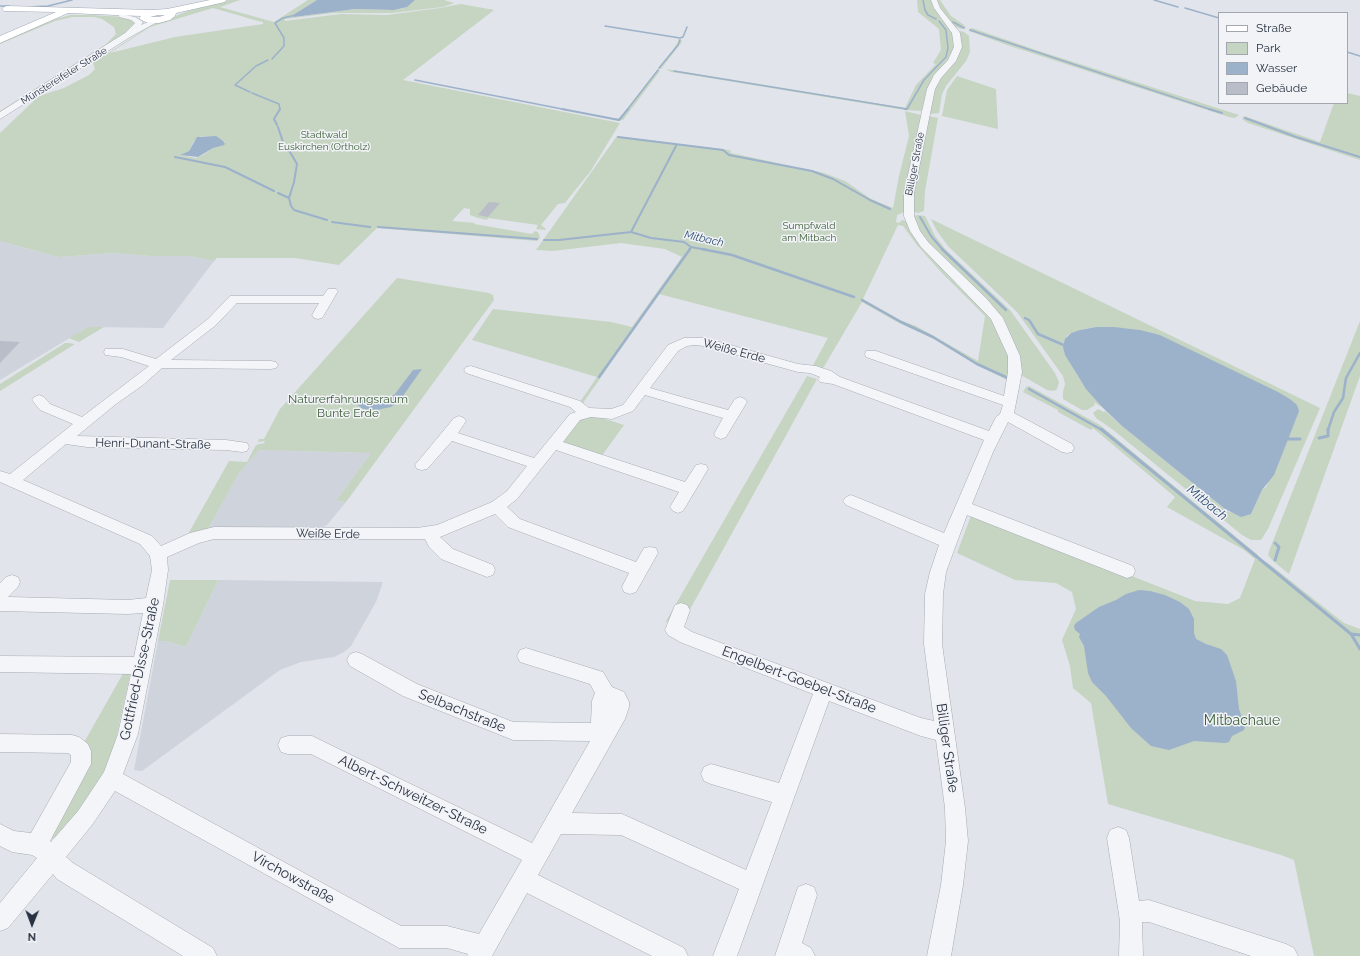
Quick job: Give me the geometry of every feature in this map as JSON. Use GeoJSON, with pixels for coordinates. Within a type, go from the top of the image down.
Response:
{"type":"FeatureCollection","features":[{"type":"Feature","properties":{"kind":"main road"},"geometry":{"type":"LineString","coordinates":[[3,9],[62,11],[150,18],[222,0]]}},
{"type":"Feature","properties":{"kind":"main road"},"geometry":{"type":"LineString","coordinates":[[0,36],[40,21],[82,2],[0,40]]}},
{"type":"Feature","properties":{"kind":"main road"},"geometry":{"type":"LineString","coordinates":[[3,9],[127,14],[150,18]]}},
{"type":"Feature","properties":{"kind":"main road"},"geometry":{"type":"LineString","coordinates":[[22,10],[38,14],[40,21]]}},
{"type":"Feature","properties":{"kind":"street","name":"Billiger Straße"},"geometry":{"type":"LineString","coordinates":[[934,0],[956,33],[958,47],[955,56],[937,77],[930,89],[909,193],[908,210],[912,224],[925,245],[982,301],[1003,328],[1010,345],[1015,366],[1014,383],[1008,408],[1001,420],[962,506],[948,542],[936,583],[933,622],[935,660],[955,808],[957,842],[954,872],[938,956]]}},
{"type":"Feature","properties":{"kind":"street"},"geometry":{"type":"LineString","coordinates":[[121,16],[133,18],[138,22],[138,24],[128,35]]}},
{"type":"Feature","properties":{"kind":"street","name":"Münstereifeler Straße"},"geometry":{"type":"LineString","coordinates":[[0,116],[128,35],[150,18]]}},
{"type":"Feature","properties":{"kind":"street","name":"Henri-Dunant-Straße"},"geometry":{"type":"LineString","coordinates":[[5,479],[85,423],[206,327],[234,299],[329,296],[318,316]]}},
{"type":"Feature","properties":{"kind":"street"},"geometry":{"type":"LineString","coordinates":[[187,327],[206,327]]}},
{"type":"Feature","properties":{"kind":"street","name":"Weiße Erde"},"geometry":{"type":"LineString","coordinates":[[158,554],[196,537],[214,533],[400,535],[430,533],[457,524],[497,506],[512,495],[572,420],[578,415],[586,413],[612,414],[621,412],[631,405],[673,348],[689,341],[705,342],[798,368],[815,376],[835,380],[993,438]]}},
{"type":"Feature","properties":{"kind":"street"},"geometry":{"type":"LineString","coordinates":[[110,352],[123,353],[159,364],[271,365]]}},
{"type":"Feature","properties":{"kind":"street"},"geometry":{"type":"LineString","coordinates":[[871,354],[1008,408],[1067,448]]}},
{"type":"Feature","properties":{"kind":"street"},"geometry":{"type":"LineString","coordinates":[[471,370],[482,380],[575,404],[586,413]]}},
{"type":"Feature","properties":{"kind":"street"},"geometry":{"type":"LineString","coordinates":[[643,390],[732,416]]}},
{"type":"Feature","properties":{"kind":"street","name":"Henri-Dunant-Straße"},"geometry":{"type":"LineString","coordinates":[[39,400],[45,407],[85,423]]}},
{"type":"Feature","properties":{"kind":"street"},"geometry":{"type":"LineString","coordinates":[[721,434],[740,402]]}},
{"type":"Feature","properties":{"kind":"street"},"geometry":{"type":"LineString","coordinates":[[422,465],[450,434],[459,421]]}},
{"type":"Feature","properties":{"kind":"street"},"geometry":{"type":"LineString","coordinates":[[450,434],[537,464]]}},
{"type":"Feature","properties":{"kind":"street","name":"Henri-Dunant-Straße"},"geometry":{"type":"LineString","coordinates":[[64,439],[87,442],[226,445],[242,447]]}},
{"type":"Feature","properties":{"kind":"street"},"geometry":{"type":"LineString","coordinates":[[553,444],[689,489]]}},
{"type":"Feature","properties":{"kind":"street"},"geometry":{"type":"LineString","coordinates":[[678,507],[701,469]]}},
{"type":"Feature","properties":{"kind":"street"},"geometry":{"type":"LineString","coordinates":[[5,479],[140,537],[149,542],[158,554]]}},
{"type":"Feature","properties":{"kind":"street"},"geometry":{"type":"LineString","coordinates":[[851,500],[948,542]]}},
{"type":"Feature","properties":{"kind":"street"},"geometry":{"type":"LineString","coordinates":[[497,506],[514,523],[640,570]]}},
{"type":"Feature","properties":{"kind":"street"},"geometry":{"type":"LineString","coordinates":[[962,506],[1127,571]]}},
{"type":"Feature","properties":{"kind":"street"},"geometry":{"type":"LineString","coordinates":[[430,533],[434,544],[447,554],[487,570]]}},
{"type":"Feature","properties":{"kind":"street"},"geometry":{"type":"LineString","coordinates":[[630,587],[650,553]]}},
{"type":"Feature","properties":{"kind":"street","name":"Gottfried-Disse-Straße"},"geometry":{"type":"LineString","coordinates":[[0,920],[44,852],[95,805],[111,779],[125,745],[142,665],[160,570],[158,554]]}},
{"type":"Feature","properties":{"kind":"street"},"geometry":{"type":"LineString","coordinates":[[3,592],[128,607],[154,605]]}},
{"type":"Feature","properties":{"kind":"street","name":"Engelbert-Goebel-Straße"},"geometry":{"type":"LineString","coordinates":[[681,610],[674,630],[686,637],[921,727],[945,733]]}},
{"type":"Feature","properties":{"kind":"street"},"geometry":{"type":"LineString","coordinates":[[481,951],[555,823],[600,738],[620,707],[617,698],[610,694],[606,694],[596,678],[526,656]]}},
{"type":"Feature","properties":{"kind":"street","name":"Selbachstraße"},"geometry":{"type":"LineString","coordinates":[[356,660],[410,690],[513,731],[600,738]]}},
{"type":"Feature","properties":{"kind":"street"},"geometry":{"type":"LineString","coordinates":[[0,664],[142,665]]}},
{"type":"Feature","properties":{"kind":"street"},"geometry":{"type":"LineString","coordinates":[[725,956],[824,690]]}},
{"type":"Feature","properties":{"kind":"street"},"geometry":{"type":"LineString","coordinates":[[0,743],[72,744],[81,751],[81,764],[44,852]]}},
{"type":"Feature","properties":{"kind":"street","name":"Albert-Schweitzer-Straße"},"geometry":{"type":"LineString","coordinates":[[288,745],[312,745],[536,856]]}},
{"type":"Feature","properties":{"kind":"street"},"geometry":{"type":"LineString","coordinates":[[711,774],[785,795]]}},
{"type":"Feature","properties":{"kind":"street","name":"Virchowstraße"},"geometry":{"type":"LineString","coordinates":[[111,779],[124,784],[400,937],[447,937],[481,951]]}},
{"type":"Feature","properties":{"kind":"street"},"geometry":{"type":"LineString","coordinates":[[555,823],[622,825],[752,884]]}},
{"type":"Feature","properties":{"kind":"street"},"geometry":{"type":"LineString","coordinates":[[0,835],[12,841],[44,852],[65,871],[205,956]]}},
{"type":"Feature","properties":{"kind":"street"},"geometry":{"type":"LineString","coordinates":[[1118,838],[1130,921],[1131,956]]}},
{"type":"Feature","properties":{"kind":"street"},"geometry":{"type":"LineString","coordinates":[[523,879],[676,956]]}},
{"type":"Feature","properties":{"kind":"street"},"geometry":{"type":"LineString","coordinates":[[793,954],[806,895]]}},
{"type":"Feature","properties":{"kind":"street"},"geometry":{"type":"LineString","coordinates":[[1130,921],[1136,913],[1149,911],[1286,956]]}},
{"type":"Feature","properties":{"kind":"shaded area"},"geometry":{"type":"Polygon","coordinates":[[[0,241],[59,257],[113,253],[152,256],[190,256],[214,261],[163,328],[88,327],[0,380],[0,241]]]}},
{"type":"Feature","properties":{"kind":"shaded area"},"geometry":{"type":"Polygon","coordinates":[[[259,450],[371,453],[336,501],[346,502],[327,525],[323,527],[208,529],[239,473],[259,450]]]}},
{"type":"Feature","properties":{"kind":"shaded area"},"geometry":{"type":"Polygon","coordinates":[[[218,580],[383,582],[376,602],[351,646],[344,652],[334,657],[301,662],[280,670],[142,771],[134,770],[158,641],[166,641],[186,647],[218,580]]]}},
{"type":"Feature","properties":{"kind":"green space","name":"Stadtwald Euskirchen (Ortholz)"},"geometry":{"type":"Polygon","coordinates":[[[229,0],[240,0],[220,7],[274,22],[308,0],[317,0],[293,15],[294,17],[355,9],[394,10],[404,8],[415,0],[444,0],[454,3],[443,7],[392,13],[333,13],[285,19],[285,21],[341,14],[387,15],[440,8],[461,4],[494,10],[403,80],[620,123],[590,172],[565,203],[558,204],[541,225],[546,229],[545,230],[536,229],[538,225],[478,218],[470,215],[470,209],[464,208],[452,221],[475,223],[474,224],[532,234],[535,231],[538,232],[540,238],[537,241],[377,228],[339,265],[295,258],[217,258],[214,261],[190,256],[152,256],[112,253],[59,257],[0,241],[0,133],[39,96],[64,88],[89,75],[95,69],[93,63],[150,26],[188,11],[229,0]],[[213,8],[150,27],[110,53],[175,37],[263,24],[263,22],[213,8]],[[201,136],[194,141],[189,151],[180,155],[196,158],[225,143],[216,137],[201,136]]]}},
{"type":"Feature","properties":{"kind":"green space"},"geometry":{"type":"Polygon","coordinates":[[[917,0],[931,0],[943,19],[938,20],[943,20],[952,30],[955,40],[953,55],[927,90],[922,111],[905,110],[671,72],[666,69],[905,108],[916,85],[936,64],[933,63],[941,50],[939,29],[918,12],[917,0]]]}},
{"type":"Feature","properties":{"kind":"green space"},"geometry":{"type":"Polygon","coordinates":[[[936,0],[940,0],[951,16],[966,28],[962,29],[955,27],[942,11],[936,0]]]}},
{"type":"Feature","properties":{"kind":"green space"},"geometry":{"type":"Polygon","coordinates":[[[70,15],[125,17],[134,20],[136,25],[106,47],[101,48],[0,114],[0,111],[105,45],[116,34],[114,27],[102,19],[94,17],[73,17],[55,21],[0,44],[0,42],[56,19],[70,15]]]}},
{"type":"Feature","properties":{"kind":"green space"},"geometry":{"type":"Polygon","coordinates":[[[972,28],[1239,115],[1235,118],[1229,117],[1007,45],[969,31],[969,29],[972,28]]]}},
{"type":"Feature","properties":{"kind":"green space"},"geometry":{"type":"Polygon","coordinates":[[[961,31],[969,36],[970,52],[966,61],[946,86],[942,94],[939,113],[930,114],[936,84],[960,53],[961,48],[958,32],[961,31]]]}},
{"type":"Feature","properties":{"kind":"green space"},"geometry":{"type":"Polygon","coordinates":[[[678,39],[681,40],[682,42],[661,69],[658,69],[673,50],[678,42],[678,39]]]}},
{"type":"Feature","properties":{"kind":"green space"},"geometry":{"type":"Polygon","coordinates":[[[658,69],[660,71],[623,120],[619,121],[610,119],[619,118],[623,114],[658,69]]]}},
{"type":"Feature","properties":{"kind":"green space"},"geometry":{"type":"Polygon","coordinates":[[[957,76],[996,89],[998,129],[942,116],[947,90],[957,76]]]}},
{"type":"Feature","properties":{"kind":"green space"},"geometry":{"type":"Polygon","coordinates":[[[1348,93],[1360,96],[1360,160],[1248,123],[1242,119],[1244,116],[1320,142],[1334,104],[1348,104],[1348,93]]]}},
{"type":"Feature","properties":{"kind":"green space","name":"Sumpfwald am Mitbach"},"geometry":{"type":"Polygon","coordinates":[[[905,111],[921,115],[905,212],[897,215],[896,222],[899,223],[902,220],[906,221],[992,319],[1007,350],[1010,367],[1007,380],[977,365],[932,338],[897,322],[862,302],[822,370],[812,367],[828,338],[659,294],[583,403],[580,402],[597,377],[472,340],[493,309],[611,322],[632,327],[682,257],[665,249],[621,243],[553,251],[536,250],[617,136],[730,150],[731,153],[824,173],[845,181],[871,199],[893,208],[909,136],[905,111]],[[898,225],[863,299],[902,321],[916,326],[978,361],[985,316],[941,272],[917,245],[903,226],[898,225]]]}},
{"type":"Feature","properties":{"kind":"green space"},"geometry":{"type":"Polygon","coordinates":[[[929,116],[938,118],[925,191],[924,211],[918,213],[914,212],[912,197],[929,116]]]}},
{"type":"Feature","properties":{"kind":"green space"},"geometry":{"type":"Polygon","coordinates":[[[913,216],[925,216],[935,236],[946,250],[1010,310],[1055,373],[1059,382],[1057,389],[1054,391],[1047,390],[1021,375],[1016,348],[1006,325],[929,245],[919,230],[913,216]]]}},
{"type":"Feature","properties":{"kind":"green space"},"geometry":{"type":"Polygon","coordinates":[[[931,219],[1320,408],[1268,529],[1261,540],[1251,540],[1242,535],[1112,429],[1096,418],[1093,413],[1098,409],[1104,412],[1105,411],[1229,512],[1251,514],[1262,490],[1266,487],[1296,419],[1298,408],[1290,399],[1160,335],[1132,329],[1096,327],[1071,333],[1067,336],[1064,351],[1077,375],[1103,408],[1094,402],[1095,405],[1087,410],[1082,410],[1063,399],[1065,384],[1063,376],[1017,312],[948,246],[937,231],[931,219]]]}},
{"type":"Feature","properties":{"kind":"green space","name":"Naturerfahrungsraum Bunte Erde"},"geometry":{"type":"Polygon","coordinates":[[[397,278],[489,293],[493,295],[494,300],[346,502],[336,501],[371,453],[259,450],[239,473],[208,529],[187,536],[229,461],[247,462],[256,445],[264,443],[265,441],[258,442],[259,439],[264,439],[280,409],[397,278]]]}},
{"type":"Feature","properties":{"kind":"green space"},"geometry":{"type":"Polygon","coordinates":[[[1360,321],[1360,376],[1289,574],[1272,560],[1268,555],[1269,551],[1360,321]]]}},
{"type":"Feature","properties":{"kind":"green space"},"geometry":{"type":"Polygon","coordinates":[[[88,327],[104,327],[79,342],[69,338],[88,327]]]}},
{"type":"Feature","properties":{"kind":"green space"},"geometry":{"type":"Polygon","coordinates":[[[65,343],[75,344],[0,391],[0,384],[65,343]]]}},
{"type":"Feature","properties":{"kind":"green space"},"geometry":{"type":"Polygon","coordinates":[[[807,376],[817,379],[688,613],[671,619],[665,623],[807,376]]]}},
{"type":"Feature","properties":{"kind":"green space","name":"Mitbachaue"},"geometry":{"type":"Polygon","coordinates":[[[1029,386],[1100,425],[1258,555],[1256,559],[1268,563],[1344,623],[1360,629],[1360,956],[1314,956],[1294,860],[1108,804],[1091,703],[1073,688],[1070,666],[1062,640],[1076,609],[1072,592],[1056,583],[1015,580],[957,553],[972,513],[1195,601],[1228,604],[1240,598],[1255,559],[1244,550],[1167,507],[1175,497],[1093,428],[1091,430],[1058,412],[1058,410],[1023,392],[1026,387],[1029,386]]]}},
{"type":"Feature","properties":{"kind":"green space"},"geometry":{"type":"Polygon","coordinates":[[[599,417],[624,425],[601,457],[565,444],[564,441],[580,419],[599,417]]]}},
{"type":"Feature","properties":{"kind":"green space"},"geometry":{"type":"Polygon","coordinates":[[[170,580],[218,580],[186,647],[166,641],[158,641],[170,580]]]}},
{"type":"Feature","properties":{"kind":"green space"},"geometry":{"type":"Polygon","coordinates":[[[125,670],[130,675],[114,748],[103,774],[81,808],[60,833],[52,839],[50,837],[82,746],[125,670]]]}},
{"type":"Feature","properties":{"kind":"water"},"geometry":{"type":"Polygon","coordinates":[[[317,0],[415,0],[407,7],[394,10],[355,9],[294,17],[293,15],[317,0]]]}},
{"type":"Feature","properties":{"kind":"water"},"geometry":{"type":"Polygon","coordinates":[[[216,136],[223,141],[225,144],[224,145],[213,148],[198,157],[180,155],[189,151],[197,137],[216,136]]]}},
{"type":"Feature","properties":{"kind":"water"},"geometry":{"type":"Polygon","coordinates":[[[1096,327],[1114,327],[1140,330],[1160,335],[1278,392],[1297,405],[1299,411],[1274,475],[1262,490],[1251,514],[1241,517],[1225,509],[1122,426],[1086,389],[1065,355],[1063,347],[1065,339],[1071,333],[1080,330],[1096,327]]]}},
{"type":"Feature","properties":{"kind":"water"},"geometry":{"type":"Polygon","coordinates":[[[422,369],[400,400],[391,407],[371,411],[361,408],[357,404],[356,400],[358,398],[373,404],[387,399],[395,394],[413,370],[422,369]]]}},
{"type":"Feature","properties":{"kind":"water"},"geometry":{"type":"Polygon","coordinates":[[[1139,590],[1165,595],[1180,602],[1189,609],[1194,619],[1194,633],[1196,639],[1221,649],[1227,655],[1236,681],[1239,709],[1245,727],[1244,730],[1232,736],[1229,742],[1194,741],[1169,750],[1151,746],[1131,728],[1106,696],[1092,682],[1088,673],[1084,646],[1079,637],[1080,634],[1075,630],[1074,626],[1099,607],[1126,594],[1139,590]]]}},
{"type":"Feature","properties":{"kind":"building"},"geometry":{"type":"Polygon","coordinates":[[[489,202],[500,203],[488,217],[478,215],[489,202]]]}},
{"type":"Feature","properties":{"kind":"building"},"geometry":{"type":"Polygon","coordinates":[[[0,341],[20,342],[0,363],[0,341]]]}},
{"type":"Feature","properties":{"kind":"waterway"},"geometry":{"type":"LineString","coordinates":[[27,7],[48,6],[72,0]]}},
{"type":"Feature","properties":{"kind":"waterway"},"geometry":{"type":"LineString","coordinates":[[923,0],[925,10],[928,15],[936,19]]}},
{"type":"Feature","properties":{"kind":"waterway"},"geometry":{"type":"LineString","coordinates":[[1154,0],[1178,7]]}},
{"type":"Feature","properties":{"kind":"waterway"},"geometry":{"type":"LineString","coordinates":[[0,6],[9,6]]}},
{"type":"Feature","properties":{"kind":"waterway"},"geometry":{"type":"LineString","coordinates":[[1185,8],[1218,18]]}},
{"type":"Feature","properties":{"kind":"waterway","name":"Mitbach"},"geometry":{"type":"LineString","coordinates":[[272,59],[284,46],[284,38],[275,23],[283,18],[296,15]]}},
{"type":"Feature","properties":{"kind":"waterway"},"geometry":{"type":"LineString","coordinates":[[907,109],[924,80],[946,57],[948,48],[946,30],[939,21]]}},
{"type":"Feature","properties":{"kind":"waterway"},"geometry":{"type":"LineString","coordinates":[[953,22],[964,28]]}},
{"type":"Feature","properties":{"kind":"waterway"},"geometry":{"type":"LineString","coordinates":[[605,26],[680,38],[683,37],[687,27]]}},
{"type":"Feature","properties":{"kind":"waterway"},"geometry":{"type":"LineString","coordinates":[[970,30],[1212,110]]}},
{"type":"Feature","properties":{"kind":"waterway"},"geometry":{"type":"LineString","coordinates":[[659,68],[678,45],[680,40]]}},
{"type":"Feature","properties":{"kind":"waterway"},"geometry":{"type":"LineString","coordinates":[[1348,52],[1360,56]]}},
{"type":"Feature","properties":{"kind":"waterway","name":"Mitbach"},"geometry":{"type":"LineString","coordinates":[[250,92],[235,85],[256,66],[268,60]]}},
{"type":"Feature","properties":{"kind":"waterway"},"geometry":{"type":"LineString","coordinates":[[627,110],[658,70]]}},
{"type":"Feature","properties":{"kind":"waterway"},"geometry":{"type":"LineString","coordinates":[[674,71],[907,109]]}},
{"type":"Feature","properties":{"kind":"waterway"},"geometry":{"type":"LineString","coordinates":[[415,80],[567,110]]}},
{"type":"Feature","properties":{"kind":"waterway","name":"Mitbach"},"geometry":{"type":"LineString","coordinates":[[252,93],[279,104],[280,109]]}},
{"type":"Feature","properties":{"kind":"waterway","name":"Mitbach"},"geometry":{"type":"LineString","coordinates":[[277,125],[274,119],[280,109]]}},
{"type":"Feature","properties":{"kind":"waterway"},"geometry":{"type":"LineString","coordinates":[[562,109],[619,120],[628,109]]}},
{"type":"Feature","properties":{"kind":"waterway"},"geometry":{"type":"LineString","coordinates":[[1209,109],[1222,113]]}},
{"type":"Feature","properties":{"kind":"waterway"},"geometry":{"type":"LineString","coordinates":[[1245,118],[1296,137],[1360,157]]}},
{"type":"Feature","properties":{"kind":"waterway","name":"Mitbach"},"geometry":{"type":"LineString","coordinates":[[278,127],[284,145]]}},
{"type":"Feature","properties":{"kind":"waterway"},"geometry":{"type":"LineString","coordinates":[[618,137],[723,150],[729,155],[812,171],[833,179],[870,200],[890,209]]}},
{"type":"Feature","properties":{"kind":"waterway"},"geometry":{"type":"LineString","coordinates":[[631,232],[676,146]]}},
{"type":"Feature","properties":{"kind":"waterway","name":"Mitbach"},"geometry":{"type":"LineString","coordinates":[[285,148],[290,152],[297,164],[294,182],[289,198]]}},
{"type":"Feature","properties":{"kind":"waterway"},"geometry":{"type":"LineString","coordinates":[[175,157],[225,167],[274,191]]}},
{"type":"Feature","properties":{"kind":"waterway"},"geometry":{"type":"LineString","coordinates":[[278,193],[289,198]]}},
{"type":"Feature","properties":{"kind":"waterway","name":"Mitbach"},"geometry":{"type":"LineString","coordinates":[[289,198],[291,206],[294,210],[327,220]]}},
{"type":"Feature","properties":{"kind":"waterway"},"geometry":{"type":"LineString","coordinates":[[920,217],[931,236],[943,250]]}},
{"type":"Feature","properties":{"kind":"waterway","name":"Mitbach"},"geometry":{"type":"LineString","coordinates":[[332,222],[370,227]]}},
{"type":"Feature","properties":{"kind":"waterway","name":"Mitbach"},"geometry":{"type":"LineString","coordinates":[[378,227],[537,239]]}},
{"type":"Feature","properties":{"kind":"waterway","name":"Mitbach"},"geometry":{"type":"LineString","coordinates":[[544,240],[559,240],[631,232]]}},
{"type":"Feature","properties":{"kind":"waterway","name":"Mitbach"},"geometry":{"type":"LineString","coordinates":[[631,232],[651,238],[684,242],[691,247]]}},
{"type":"Feature","properties":{"kind":"waterway","name":"Mitbach"},"geometry":{"type":"LineString","coordinates":[[691,247],[707,250]]}},
{"type":"Feature","properties":{"kind":"waterway"},"geometry":{"type":"LineString","coordinates":[[599,377],[690,249]]}},
{"type":"Feature","properties":{"kind":"waterway","name":"Mitbach"},"geometry":{"type":"LineString","coordinates":[[702,249],[707,250]]}},
{"type":"Feature","properties":{"kind":"waterway","name":"Mitbach"},"geometry":{"type":"LineString","coordinates":[[707,250],[732,255],[854,297]]}},
{"type":"Feature","properties":{"kind":"waterway"},"geometry":{"type":"LineString","coordinates":[[943,250],[1006,310]]}},
{"type":"Feature","properties":{"kind":"waterway","name":"Mitbach"},"geometry":{"type":"LineString","coordinates":[[862,300],[901,322],[933,337],[977,364],[1008,378]]}},
{"type":"Feature","properties":{"kind":"waterway"},"geometry":{"type":"LineString","coordinates":[[1025,318],[1029,320],[1038,334],[1066,346]]}},
{"type":"Feature","properties":{"kind":"waterway"},"geometry":{"type":"LineString","coordinates":[[1328,430],[1334,412],[1343,398],[1346,378],[1360,353]]}},
{"type":"Feature","properties":{"kind":"waterway","name":"Mitbach"},"geometry":{"type":"LineString","coordinates":[[1029,389],[1102,430]]}},
{"type":"Feature","properties":{"kind":"waterway","name":"Mitbach"},"geometry":{"type":"LineString","coordinates":[[1101,429],[1351,634]]}},
{"type":"Feature","properties":{"kind":"waterway"},"geometry":{"type":"LineString","coordinates":[[1319,438],[1328,436],[1328,430]]}},
{"type":"Feature","properties":{"kind":"waterway"},"geometry":{"type":"LineString","coordinates":[[1286,439],[1300,439]]}},
{"type":"Feature","properties":{"kind":"waterway"},"geometry":{"type":"LineString","coordinates":[[1275,543],[1279,547],[1275,560]]}},
{"type":"Feature","properties":{"kind":"waterway","name":"Mitbach"},"geometry":{"type":"LineString","coordinates":[[1351,634],[1360,635]]}},
{"type":"Feature","properties":{"kind":"waterway","name":"Mitbach"},"geometry":{"type":"LineString","coordinates":[[1351,634],[1360,649]]}}]}
